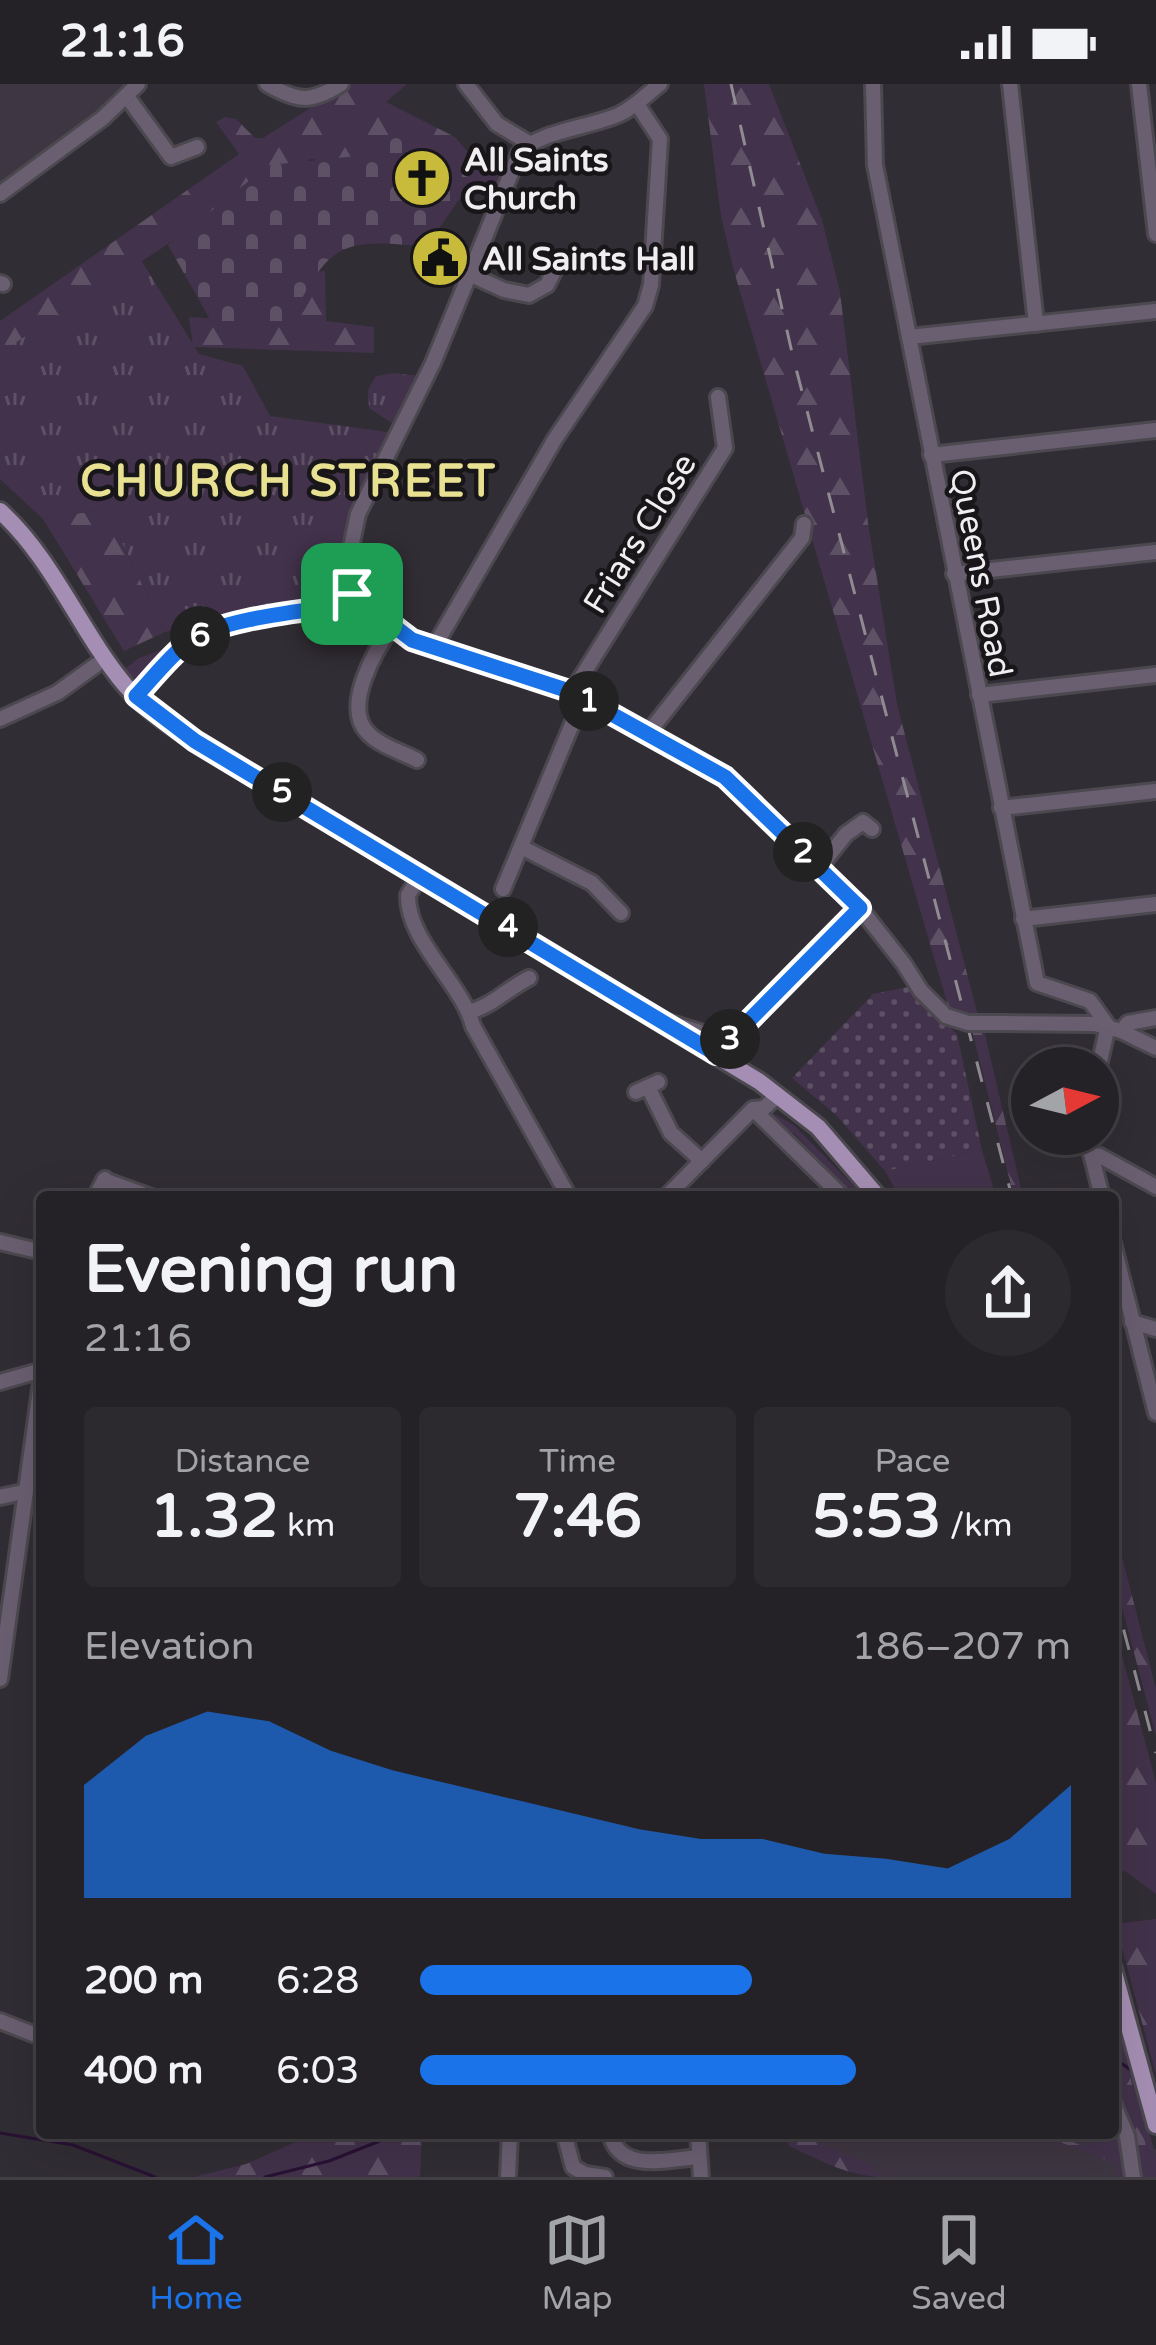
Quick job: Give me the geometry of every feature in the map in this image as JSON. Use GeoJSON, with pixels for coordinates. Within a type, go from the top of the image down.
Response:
{"type":"FeatureCollection","features":[{"type":"Feature","properties":{"kind":"main road"},"geometry":{"type":"LineString","coordinates":[[0,511],[37,554],[109,664],[136,696],[195,741],[760,1082],[846,1156],[873,1191]]}},
{"type":"Feature","properties":{"kind":"main road"},"geometry":{"type":"LineString","coordinates":[[1119,1991],[1156,2125]]}},
{"type":"Feature","properties":{"kind":"street"},"geometry":{"type":"LineString","coordinates":[[0,194],[128,98],[138,84]]}},
{"type":"Feature","properties":{"kind":"street"},"geometry":{"type":"LineString","coordinates":[[267,84],[303,101],[341,84]]}},
{"type":"Feature","properties":{"kind":"street"},"geometry":{"type":"LineString","coordinates":[[466,84],[497,124],[529,143]]}},
{"type":"Feature","properties":{"kind":"street"},"geometry":{"type":"LineString","coordinates":[[136,696],[188,643],[204,634],[343,605],[352,594],[351,547],[358,514],[413,407],[509,173],[529,143],[578,130],[637,104],[660,84]]}},
{"type":"Feature","properties":{"kind":"street","name":"Queens Road"},"geometry":{"type":"LineString","coordinates":[[872,84],[875,165],[1036,983],[1090,1000],[1114,1029]]}},
{"type":"Feature","properties":{"kind":"street"},"geometry":{"type":"LineString","coordinates":[[1010,84],[1036,324]]}},
{"type":"Feature","properties":{"kind":"street"},"geometry":{"type":"LineString","coordinates":[[1139,84],[1156,234]]}},
{"type":"Feature","properties":{"kind":"street"},"geometry":{"type":"LineString","coordinates":[[128,98],[166,153],[181,156],[197,147]]}},
{"type":"Feature","properties":{"kind":"street"},"geometry":{"type":"LineString","coordinates":[[433,649],[554,439],[645,306],[651,285],[661,139],[637,104]]}},
{"type":"Feature","properties":{"kind":"street"},"geometry":{"type":"LineString","coordinates":[[471,275],[529,295],[553,282]]}},
{"type":"Feature","properties":{"kind":"street"},"geometry":{"type":"LineString","coordinates":[[909,337],[1156,310]]}},
{"type":"Feature","properties":{"kind":"street","name":"Friars Close"},"geometry":{"type":"LineString","coordinates":[[503,889],[577,695],[724,448],[718,397]]}},
{"type":"Feature","properties":{"kind":"street"},"geometry":{"type":"LineString","coordinates":[[932,455],[1156,430]]}},
{"type":"Feature","properties":{"kind":"street"},"geometry":{"type":"LineString","coordinates":[[649,732],[802,538],[804,524]]}},
{"type":"Feature","properties":{"kind":"street"},"geometry":{"type":"LineString","coordinates":[[954,574],[1156,552]]}},
{"type":"Feature","properties":{"kind":"street"},"geometry":{"type":"LineString","coordinates":[[352,594],[392,627],[433,649],[528,674],[577,695],[725,777],[860,908],[921,991],[946,1016],[968,1023],[1114,1029],[1156,1048]]}},
{"type":"Feature","properties":{"kind":"street"},"geometry":{"type":"LineString","coordinates":[[392,627],[379,645],[359,700],[360,719],[373,738],[417,760]]}},
{"type":"Feature","properties":{"kind":"street"},"geometry":{"type":"LineString","coordinates":[[0,700],[4,718],[56,693],[90,665]]}},
{"type":"Feature","properties":{"kind":"street"},"geometry":{"type":"LineString","coordinates":[[979,695],[1156,675]]}},
{"type":"Feature","properties":{"kind":"street"},"geometry":{"type":"LineString","coordinates":[[1001,808],[1156,791]]}},
{"type":"Feature","properties":{"kind":"street"},"geometry":{"type":"LineString","coordinates":[[819,868],[846,833],[863,822],[872,829]]}},
{"type":"Feature","properties":{"kind":"street"},"geometry":{"type":"LineString","coordinates":[[521,847],[592,884],[621,913]]}},
{"type":"Feature","properties":{"kind":"street"},"geometry":{"type":"LineString","coordinates":[[421,874],[407,903],[566,1191]]}},
{"type":"Feature","properties":{"kind":"street"},"geometry":{"type":"LineString","coordinates":[[1023,919],[1156,904]]}},
{"type":"Feature","properties":{"kind":"street"},"geometry":{"type":"LineString","coordinates":[[723,1058],[733,1036],[860,908]]}},
{"type":"Feature","properties":{"kind":"street"},"geometry":{"type":"LineString","coordinates":[[469,1012],[488,1006],[529,978]]}},
{"type":"Feature","properties":{"kind":"street"},"geometry":{"type":"LineString","coordinates":[[1107,1047],[1114,1029],[1156,1018]]}},
{"type":"Feature","properties":{"kind":"street"},"geometry":{"type":"LineString","coordinates":[[663,1020],[706,1034],[733,1036]]}},
{"type":"Feature","properties":{"kind":"street"},"geometry":{"type":"LineString","coordinates":[[672,1191],[753,1109],[760,1082]]}},
{"type":"Feature","properties":{"kind":"street"},"geometry":{"type":"LineString","coordinates":[[647,1087],[671,1133],[702,1161]]}},
{"type":"Feature","properties":{"kind":"street"},"geometry":{"type":"LineString","coordinates":[[753,1109],[764,1108],[778,1095]]}},
{"type":"Feature","properties":{"kind":"street"},"geometry":{"type":"LineString","coordinates":[[753,1109],[837,1191]]}},
{"type":"Feature","properties":{"kind":"street"},"geometry":{"type":"LineString","coordinates":[[1101,1191],[1092,1155],[1156,1187]]}},
{"type":"Feature","properties":{"kind":"street"},"geometry":{"type":"LineString","coordinates":[[98,1191],[105,1179],[136,1191]]}},
{"type":"Feature","properties":{"kind":"street"},"geometry":{"type":"LineString","coordinates":[[0,1242],[36,1251]]}},
{"type":"Feature","properties":{"kind":"street"},"geometry":{"type":"LineString","coordinates":[[1119,1268],[1156,1413]]}},
{"type":"Feature","properties":{"kind":"street"},"geometry":{"type":"LineString","coordinates":[[1132,1322],[1156,1329]]}},
{"type":"Feature","properties":{"kind":"street"},"geometry":{"type":"LineString","coordinates":[[0,1382],[36,1374]]}},
{"type":"Feature","properties":{"kind":"street"},"geometry":{"type":"LineString","coordinates":[[0,1678],[23,1492],[35,1461]]}},
{"type":"Feature","properties":{"kind":"street"},"geometry":{"type":"LineString","coordinates":[[0,1497],[23,1492]]}},
{"type":"Feature","properties":{"kind":"street"},"geometry":{"type":"LineString","coordinates":[[0,2021],[33,2034]]}},
{"type":"Feature","properties":{"kind":"street"},"geometry":{"type":"LineString","coordinates":[[1119,2118],[1127,2137],[1132,2177]]}},
{"type":"Feature","properties":{"kind":"street"},"geometry":{"type":"LineString","coordinates":[[510,2139],[513,2174]]}},
{"type":"Feature","properties":{"kind":"street"},"geometry":{"type":"LineString","coordinates":[[566,2139],[573,2167],[605,2177]]}},
{"type":"Feature","properties":{"kind":"street"},"geometry":{"type":"LineString","coordinates":[[612,2139],[616,2149],[634,2161],[699,2156]]}},
{"type":"Feature","properties":{"kind":"street"},"geometry":{"type":"LineString","coordinates":[[698,2139],[701,2177]]}},
{"type":"Feature","properties":{"kind":"shaded area"},"geometry":{"type":"Polygon","coordinates":[[[0,84],[133,84],[0,182],[0,84]]]}},
{"type":"Feature","properties":{"kind":"shaded area"},"geometry":{"type":"Polygon","coordinates":[[[803,2139],[1114,2139],[1121,2155],[1156,2149],[1156,2177],[876,2177],[803,2139]]]}},
{"type":"Feature","properties":{"kind":"green space"},"geometry":{"type":"Polygon","coordinates":[[[348,84],[407,84],[386,102],[455,137],[467,151],[505,176],[496,202],[462,183],[311,159],[235,200],[0,354],[0,321],[239,154],[216,122],[225,117],[236,119],[255,138],[263,138],[348,84]]]}},
{"type":"Feature","properties":{"kind":"green space"},"geometry":{"type":"Polygon","coordinates":[[[704,84],[769,84],[822,220],[840,292],[868,523],[897,704],[978,1016],[949,1009],[734,271],[721,216],[704,84]]]}},
{"type":"Feature","properties":{"kind":"green space"},"geometry":{"type":"Polygon","coordinates":[[[406,126],[472,181],[426,247],[373,244],[340,252],[315,277],[289,323],[212,323],[168,245],[269,165],[357,156],[406,126]]]}},
{"type":"Feature","properties":{"kind":"green space"},"geometry":{"type":"Polygon","coordinates":[[[141,260],[199,354],[243,366],[270,416],[395,433],[347,536],[346,590],[340,597],[165,632],[106,509],[43,519],[0,479],[0,353],[141,260]]]}},
{"type":"Feature","properties":{"kind":"green space"},"geometry":{"type":"Polygon","coordinates":[[[325,271],[326,321],[374,327],[374,353],[193,347],[189,317],[285,323],[293,274],[325,271]]]}},
{"type":"Feature","properties":{"kind":"green space"},"geometry":{"type":"Polygon","coordinates":[[[376,376],[427,377],[401,429],[369,408],[368,390],[376,376]]]}},
{"type":"Feature","properties":{"kind":"green space"},"geometry":{"type":"Polygon","coordinates":[[[106,509],[165,632],[124,651],[43,519],[106,509]]]}},
{"type":"Feature","properties":{"kind":"green space"},"geometry":{"type":"Polygon","coordinates":[[[197,637],[144,688],[124,669],[139,658],[197,637]]]}},
{"type":"Feature","properties":{"kind":"green space"},"geometry":{"type":"Polygon","coordinates":[[[908,987],[957,1034],[982,1150],[885,1171],[836,1115],[792,1078],[873,994],[908,987]]]}},
{"type":"Feature","properties":{"kind":"green space"},"geometry":{"type":"Polygon","coordinates":[[[983,1026],[1022,1191],[1012,1191],[971,1027],[983,1026]]]}},
{"type":"Feature","properties":{"kind":"green space"},"geometry":{"type":"Polygon","coordinates":[[[771,1112],[794,1125],[858,1191],[847,1191],[794,1133],[786,1135],[769,1118],[771,1112]]]}},
{"type":"Feature","properties":{"kind":"green space"},"geometry":{"type":"Polygon","coordinates":[[[982,1150],[994,1191],[896,1191],[885,1171],[982,1150]]]}},
{"type":"Feature","properties":{"kind":"green space"},"geometry":{"type":"Polygon","coordinates":[[[1119,1545],[1156,1689],[1156,1736],[1119,1596],[1119,1545]]]}},
{"type":"Feature","properties":{"kind":"green space"},"geometry":{"type":"Polygon","coordinates":[[[1119,1644],[1156,1783],[1156,1894],[1125,1871],[1119,1872],[1119,1644]]]}},
{"type":"Feature","properties":{"kind":"green space"},"geometry":{"type":"Polygon","coordinates":[[[1119,1913],[1122,1923],[1156,1919],[1156,2075],[1119,1936],[1119,1913]]]}},
{"type":"Feature","properties":{"kind":"green space"},"geometry":{"type":"Polygon","coordinates":[[[1119,2024],[1156,2157],[1156,2177],[1153,2177],[1123,2045],[1119,2044],[1119,2024]]]}},
{"type":"Feature","properties":{"kind":"green space"},"geometry":{"type":"Polygon","coordinates":[[[1119,2044],[1123,2044],[1153,2177],[1141,2177],[1132,2130],[1119,2103],[1119,2044]]]}},
{"type":"Feature","properties":{"kind":"green space"},"geometry":{"type":"Polygon","coordinates":[[[302,2139],[422,2139],[420,2177],[194,2177],[246,2164],[302,2139]]]}},
{"type":"Feature","properties":{"kind":"green space"},"geometry":{"type":"Polygon","coordinates":[[[788,2139],[817,2139],[874,2166],[872,2171],[886,2177],[860,2174],[789,2146],[788,2139]]]}},
{"type":"Feature","properties":{"kind":"green space"},"geometry":{"type":"Polygon","coordinates":[[[1052,2139],[1094,2145],[1096,2139],[1119,2139],[1127,2177],[1117,2176],[1118,2164],[1052,2139]]]}},
{"type":"Feature","properties":{"kind":"waterway"},"geometry":{"type":"LineString","coordinates":[[1119,2061],[1136,2074]]}},
{"type":"Feature","properties":{"kind":"waterway"},"geometry":{"type":"LineString","coordinates":[[0,2133],[36,2139]]}},
{"type":"Feature","properties":{"kind":"waterway"},"geometry":{"type":"LineString","coordinates":[[36,2139],[73,2145],[155,2177]]}},
{"type":"Feature","properties":{"kind":"waterway"},"geometry":{"type":"LineString","coordinates":[[265,2177],[329,2161],[385,2139]]}},
{"type":"Feature","properties":{"kind":"railway"},"geometry":{"type":"LineString","coordinates":[[731,84],[793,357],[1010,1191]]}},
{"type":"Feature","properties":{"kind":"railway"},"geometry":{"type":"LineString","coordinates":[[1119,1612],[1156,1753]]}},
{"type":"Feature","properties":{"kind":"place","name":"All Saints Church"},"geometry":{"type":"Point","coordinates":[422,178]}},
{"type":"Feature","properties":{"kind":"place","name":"All Saints Hall"},"geometry":{"type":"Point","coordinates":[440,258]}},
{"type":"Feature","properties":{"kind":"district","name":"CHURCH STREET"},"geometry":{"type":"Point","coordinates":[289,480]}},
{"type":"Feature","properties":{"kind":"route"},"geometry":{"type":"LineString","coordinates":[[352,594],[412,640],[572,692],[725,777],[860,908],[716,1054],[195,741],[136,696],[188,643],[204,634],[343,605],[352,594]]}}]}
